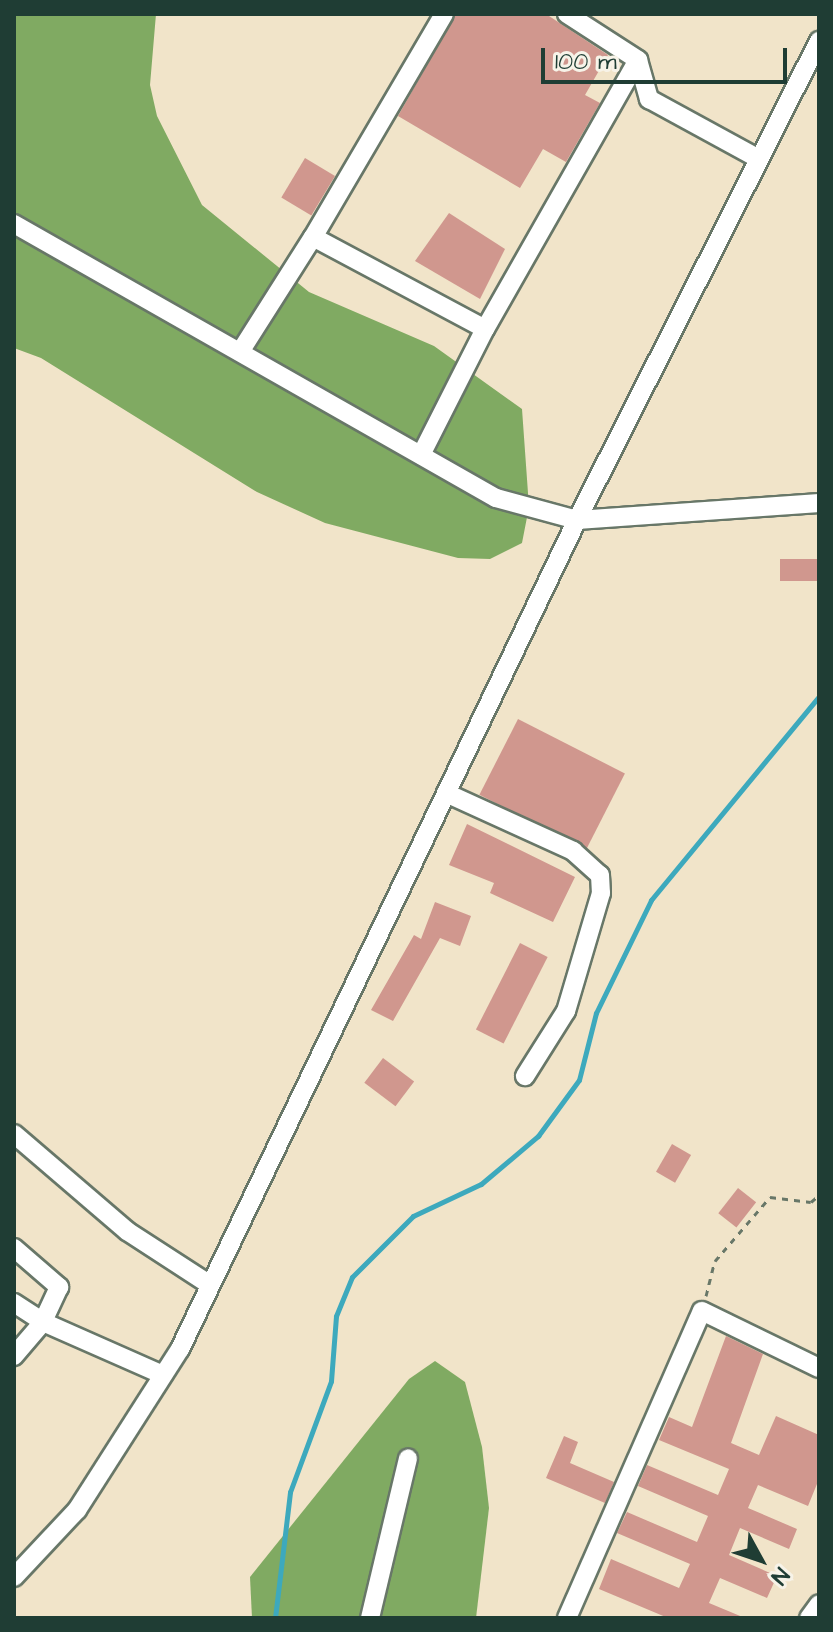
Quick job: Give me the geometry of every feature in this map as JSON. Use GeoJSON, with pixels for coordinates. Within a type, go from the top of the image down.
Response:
{"type":"FeatureCollection","features":[{"type":"Feature","properties":{"kind":"street"},"geometry":{"type":"LineString","coordinates":[[240,352],[313,237],[444,14]]}},
{"type":"Feature","properties":{"kind":"street"},"geometry":{"type":"LineString","coordinates":[[567,14],[638,60],[649,99]]}},
{"type":"Feature","properties":{"kind":"street"},"geometry":{"type":"LineString","coordinates":[[14,1577],[77,1510],[163,1375],[210,1285],[577,520],[819,41]]}},
{"type":"Feature","properties":{"kind":"street"},"geometry":{"type":"LineString","coordinates":[[421,455],[485,329],[638,60]]}},
{"type":"Feature","properties":{"kind":"street"},"geometry":{"type":"LineString","coordinates":[[615,99],[649,99],[759,159]]}},
{"type":"Feature","properties":{"kind":"street"},"geometry":{"type":"LineString","coordinates":[[14,224],[496,498],[577,520],[819,503]]}},
{"type":"Feature","properties":{"kind":"street"},"geometry":{"type":"LineString","coordinates":[[313,237],[485,329]]}},
{"type":"Feature","properties":{"kind":"street"},"geometry":{"type":"LineString","coordinates":[[446,793],[573,851],[600,875],[601,893],[566,1011],[525,1076]]}},
{"type":"Feature","properties":{"kind":"street"},"geometry":{"type":"LineString","coordinates":[[14,1134],[127,1231],[210,1285]]}},
{"type":"Feature","properties":{"kind":"street"},"geometry":{"type":"LineString","coordinates":[[14,1248],[59,1287],[43,1322],[14,1356]]}},
{"type":"Feature","properties":{"kind":"street"},"geometry":{"type":"LineString","coordinates":[[14,1303],[43,1322],[163,1375]]}},
{"type":"Feature","properties":{"kind":"street"},"geometry":{"type":"LineString","coordinates":[[567,1618],[702,1311],[819,1368]]}},
{"type":"Feature","properties":{"kind":"street"},"geometry":{"type":"LineString","coordinates":[[370,1618],[408,1458]]}},
{"type":"Feature","properties":{"kind":"street"},"geometry":{"type":"LineString","coordinates":[[809,1618],[819,1604]]}},
{"type":"Feature","properties":{"kind":"path"},"geometry":{"type":"LineString","coordinates":[[702,1311],[715,1261],[770,1197],[811,1202],[819,1195]]}},
{"type":"Feature","properties":{"kind":"green space"},"geometry":{"type":"Polygon","coordinates":[[[14,14],[156,14],[150,85],[157,116],[202,205],[309,292],[434,346],[522,409],[529,507],[522,543],[490,559],[458,558],[325,523],[257,492],[41,358],[14,348],[14,14]]]}},
{"type":"Feature","properties":{"kind":"green space"},"geometry":{"type":"Polygon","coordinates":[[[435,1361],[465,1382],[482,1447],[489,1508],[476,1618],[252,1618],[250,1577],[409,1379],[435,1361]]]}},
{"type":"Feature","properties":{"kind":"building"},"geometry":{"type":"Polygon","coordinates":[[[456,14],[546,14],[608,55],[585,95],[600,103],[566,162],[543,149],[520,188],[398,116],[456,14]]]}},
{"type":"Feature","properties":{"kind":"building"},"geometry":{"type":"Polygon","coordinates":[[[305,158],[335,176],[311,215],[281,197],[305,158]]]}},
{"type":"Feature","properties":{"kind":"building"},"geometry":{"type":"Polygon","coordinates":[[[449,213],[505,249],[480,299],[415,261],[449,213]]]}},
{"type":"Feature","properties":{"kind":"building"},"geometry":{"type":"Polygon","coordinates":[[[780,559],[819,559],[819,581],[780,581],[780,559]]]}},
{"type":"Feature","properties":{"kind":"building"},"geometry":{"type":"Polygon","coordinates":[[[518,719],[625,773],[586,849],[479,795],[518,719]]]}},
{"type":"Feature","properties":{"kind":"building"},"geometry":{"type":"Polygon","coordinates":[[[467,824],[575,877],[553,922],[490,893],[494,883],[449,865],[467,824]]]}},
{"type":"Feature","properties":{"kind":"building"},"geometry":{"type":"Polygon","coordinates":[[[435,902],[471,916],[460,946],[440,938],[393,1021],[371,1010],[414,935],[421,939],[435,902]]]}},
{"type":"Feature","properties":{"kind":"building"},"geometry":{"type":"Polygon","coordinates":[[[520,943],[548,957],[504,1044],[476,1029],[520,943]]]}},
{"type":"Feature","properties":{"kind":"building"},"geometry":{"type":"Polygon","coordinates":[[[383,1058],[414,1081],[395,1106],[364,1083],[383,1058]]]}},
{"type":"Feature","properties":{"kind":"building"},"geometry":{"type":"Polygon","coordinates":[[[672,1144],[691,1155],[675,1183],[656,1172],[672,1144]]]}},
{"type":"Feature","properties":{"kind":"building"},"geometry":{"type":"Polygon","coordinates":[[[738,1188],[756,1202],[736,1227],[718,1213],[738,1188]]]}},
{"type":"Feature","properties":{"kind":"building"},"geometry":{"type":"Polygon","coordinates":[[[726,1336],[763,1354],[731,1443],[759,1455],[776,1416],[819,1435],[819,1479],[808,1506],[758,1485],[748,1508],[797,1529],[789,1549],[740,1528],[729,1555],[777,1576],[767,1598],[720,1578],[709,1603],[745,1618],[668,1618],[599,1589],[611,1559],[679,1588],[690,1564],[617,1533],[627,1512],[697,1542],[708,1516],[638,1486],[647,1465],[718,1495],[729,1469],[659,1440],[669,1417],[692,1427],[726,1336]]]}},
{"type":"Feature","properties":{"kind":"building"},"geometry":{"type":"Polygon","coordinates":[[[564,1436],[578,1442],[570,1463],[614,1482],[605,1503],[546,1478],[564,1436]]]}},
{"type":"Feature","properties":{"kind":"waterway"},"geometry":{"type":"LineString","coordinates":[[275,1618],[290,1492],[331,1381],[336,1316],[352,1277],[413,1216],[481,1184],[538,1136],[579,1080],[596,1013],[651,900],[819,696]]}}]}
